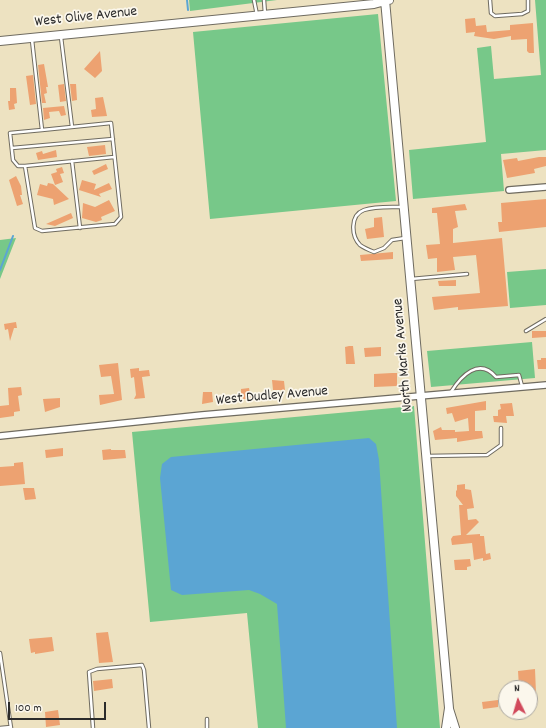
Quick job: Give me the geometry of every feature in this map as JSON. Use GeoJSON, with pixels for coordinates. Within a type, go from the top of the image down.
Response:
{"type":"FeatureCollection","features":[{"type":"Feature","properties":{"kind":"main road","name":"West Olive Avenue"},"geometry":{"type":"LineString","coordinates":[[0,41],[261,15],[351,3],[374,4],[385,0],[390,0]]}},
{"type":"Feature","properties":{"kind":"main road","name":"North Marks Avenue"},"geometry":{"type":"LineString","coordinates":[[385,0],[449,708],[446,728]]}},
{"type":"Feature","properties":{"kind":"main road","name":"North Marks Avenue"},"geometry":{"type":"LineString","coordinates":[[449,708],[456,728]]}},
{"type":"Feature","properties":{"kind":"street"},"geometry":{"type":"LineString","coordinates":[[509,190],[546,187]]}},
{"type":"Feature","properties":{"kind":"street","name":"West Dudley Avenue"},"geometry":{"type":"LineString","coordinates":[[0,436],[202,415],[546,385]]}},
{"type":"Feature","properties":{"kind":"lane"},"geometry":{"type":"LineString","coordinates":[[254,0],[261,15]]}},
{"type":"Feature","properties":{"kind":"lane"},"geometry":{"type":"LineString","coordinates":[[261,15],[264,0]]}},
{"type":"Feature","properties":{"kind":"lane"},"geometry":{"type":"LineString","coordinates":[[490,0],[491,13],[495,16],[522,14],[528,11],[528,0]]}},
{"type":"Feature","properties":{"kind":"lane"},"geometry":{"type":"LineString","coordinates":[[61,35],[72,127]]}},
{"type":"Feature","properties":{"kind":"lane"},"geometry":{"type":"LineString","coordinates":[[32,38],[42,130]]}},
{"type":"Feature","properties":{"kind":"lane"},"geometry":{"type":"LineString","coordinates":[[25,166],[35,228],[42,231],[80,228],[115,224],[121,217],[111,123],[10,133],[15,164],[18,166],[114,157]]}},
{"type":"Feature","properties":{"kind":"lane"},"geometry":{"type":"LineString","coordinates":[[12,148],[113,139]]}},
{"type":"Feature","properties":{"kind":"lane"},"geometry":{"type":"LineString","coordinates":[[72,161],[80,228]]}},
{"type":"Feature","properties":{"kind":"lane"},"geometry":{"type":"LineString","coordinates":[[404,206],[364,210],[356,216],[353,227],[357,242],[361,246],[374,252],[384,248],[392,240],[407,238]]}},
{"type":"Feature","properties":{"kind":"lane"},"geometry":{"type":"LineString","coordinates":[[411,279],[467,274]]}},
{"type":"Feature","properties":{"kind":"lane"},"geometry":{"type":"LineString","coordinates":[[526,331],[546,319]]}},
{"type":"Feature","properties":{"kind":"lane"},"geometry":{"type":"LineString","coordinates":[[449,394],[463,376],[475,369],[482,368],[489,370],[496,377],[519,375],[522,387]]}},
{"type":"Feature","properties":{"kind":"lane"},"geometry":{"type":"LineString","coordinates":[[427,456],[487,455],[502,444],[501,428]]}},
{"type":"Feature","properties":{"kind":"lane"},"geometry":{"type":"LineString","coordinates":[[0,653],[11,727],[0,728]]}},
{"type":"Feature","properties":{"kind":"lane"},"geometry":{"type":"LineString","coordinates":[[93,728],[89,672],[97,669],[142,665],[144,670],[149,728]]}},
{"type":"Feature","properties":{"kind":"lane"},"geometry":{"type":"LineString","coordinates":[[207,719],[207,728]]}},
{"type":"Feature","properties":{"kind":"green space"},"geometry":{"type":"Polygon","coordinates":[[[189,0],[277,0],[190,11],[189,0]]]}},
{"type":"Feature","properties":{"kind":"green space"},"geometry":{"type":"Polygon","coordinates":[[[535,0],[546,0],[546,150],[501,154],[504,191],[413,199],[409,150],[486,142],[477,48],[491,46],[494,79],[541,75],[535,0]]]}},
{"type":"Feature","properties":{"kind":"green space"},"geometry":{"type":"Polygon","coordinates":[[[378,14],[396,201],[210,219],[193,32],[378,14]]]}},
{"type":"Feature","properties":{"kind":"green space"},"geometry":{"type":"Polygon","coordinates":[[[16,238],[0,279],[0,240],[16,238]]]}},
{"type":"Feature","properties":{"kind":"green space"},"geometry":{"type":"Polygon","coordinates":[[[546,269],[546,305],[510,308],[507,272],[546,269]]]}},
{"type":"Feature","properties":{"kind":"green space"},"geometry":{"type":"Polygon","coordinates":[[[532,342],[535,378],[431,387],[427,351],[532,342]]]}},
{"type":"Feature","properties":{"kind":"green space"},"geometry":{"type":"Polygon","coordinates":[[[414,406],[440,728],[258,728],[247,613],[150,622],[132,432],[414,406]]]}},
{"type":"Feature","properties":{"kind":"water"},"geometry":{"type":"Polygon","coordinates":[[[369,438],[376,444],[379,460],[397,728],[286,728],[277,604],[260,594],[249,590],[182,595],[171,590],[160,478],[162,464],[171,457],[369,438]]]}},
{"type":"Feature","properties":{"kind":"building"},"geometry":{"type":"Polygon","coordinates":[[[475,18],[476,26],[486,25],[487,32],[510,30],[510,25],[533,23],[534,53],[529,53],[527,51],[527,39],[511,40],[511,36],[494,39],[474,36],[475,32],[466,33],[465,19],[475,18]]]}},
{"type":"Feature","properties":{"kind":"building"},"geometry":{"type":"Polygon","coordinates":[[[100,51],[102,71],[95,78],[84,69],[100,51]]]}},
{"type":"Feature","properties":{"kind":"building"},"geometry":{"type":"Polygon","coordinates":[[[44,64],[48,87],[46,87],[47,93],[44,94],[46,103],[42,103],[38,65],[44,64]]]}},
{"type":"Feature","properties":{"kind":"building"},"geometry":{"type":"Polygon","coordinates":[[[33,75],[36,104],[30,105],[26,76],[33,75]]]}},
{"type":"Feature","properties":{"kind":"building"},"geometry":{"type":"Polygon","coordinates":[[[64,84],[66,101],[60,102],[58,85],[64,84]]]}},
{"type":"Feature","properties":{"kind":"building"},"geometry":{"type":"Polygon","coordinates":[[[70,84],[76,84],[77,100],[72,101],[70,84]]]}},
{"type":"Feature","properties":{"kind":"building"},"geometry":{"type":"Polygon","coordinates":[[[10,88],[16,88],[17,103],[14,104],[15,109],[9,110],[8,101],[10,101],[10,88]]]}},
{"type":"Feature","properties":{"kind":"building"},"geometry":{"type":"Polygon","coordinates":[[[103,97],[107,116],[92,117],[91,110],[96,109],[95,98],[103,97]]]}},
{"type":"Feature","properties":{"kind":"building"},"geometry":{"type":"Polygon","coordinates":[[[64,106],[66,115],[61,116],[59,111],[49,112],[50,118],[44,120],[43,108],[64,106]]]}},
{"type":"Feature","properties":{"kind":"building"},"geometry":{"type":"Polygon","coordinates":[[[105,145],[106,154],[89,156],[87,147],[105,145]]]}},
{"type":"Feature","properties":{"kind":"building"},"geometry":{"type":"Polygon","coordinates":[[[56,150],[57,157],[38,160],[36,153],[42,151],[43,154],[56,150]]]}},
{"type":"Feature","properties":{"kind":"building"},"geometry":{"type":"Polygon","coordinates":[[[546,157],[546,166],[534,169],[535,173],[507,178],[503,160],[517,158],[518,161],[546,157]]]}},
{"type":"Feature","properties":{"kind":"building"},"geometry":{"type":"Polygon","coordinates":[[[106,164],[108,169],[94,175],[92,171],[106,164]]]}},
{"type":"Feature","properties":{"kind":"building"},"geometry":{"type":"Polygon","coordinates":[[[62,167],[64,173],[60,174],[63,182],[55,185],[51,174],[57,172],[56,169],[62,167]]]}},
{"type":"Feature","properties":{"kind":"building"},"geometry":{"type":"Polygon","coordinates":[[[16,176],[21,186],[22,195],[20,195],[23,204],[17,206],[9,180],[16,176]]]}},
{"type":"Feature","properties":{"kind":"building"},"geometry":{"type":"Polygon","coordinates":[[[82,180],[96,184],[94,190],[109,183],[112,189],[99,194],[101,197],[79,190],[82,180]]]}},
{"type":"Feature","properties":{"kind":"building"},"geometry":{"type":"Polygon","coordinates":[[[48,183],[53,184],[69,199],[54,205],[53,199],[37,195],[40,184],[47,186],[48,183]]]}},
{"type":"Feature","properties":{"kind":"building"},"geometry":{"type":"Polygon","coordinates":[[[546,199],[546,227],[499,232],[498,222],[502,222],[501,203],[546,199]]]}},
{"type":"Feature","properties":{"kind":"building"},"geometry":{"type":"Polygon","coordinates":[[[109,200],[115,211],[101,217],[102,220],[96,222],[82,218],[83,203],[95,207],[109,200]]]}},
{"type":"Feature","properties":{"kind":"building"},"geometry":{"type":"Polygon","coordinates":[[[465,204],[467,210],[455,211],[458,227],[453,229],[453,243],[502,238],[508,306],[458,310],[458,307],[434,310],[432,297],[480,293],[476,255],[453,257],[455,270],[437,272],[437,258],[428,259],[426,245],[440,244],[437,213],[432,213],[432,208],[465,204]]]}},
{"type":"Feature","properties":{"kind":"building"},"geometry":{"type":"Polygon","coordinates":[[[71,213],[73,218],[55,226],[46,224],[71,213]]]}},
{"type":"Feature","properties":{"kind":"building"},"geometry":{"type":"Polygon","coordinates":[[[382,217],[384,237],[367,239],[365,229],[374,227],[374,218],[382,217]]]}},
{"type":"Feature","properties":{"kind":"building"},"geometry":{"type":"Polygon","coordinates":[[[393,252],[393,259],[361,261],[360,255],[393,252]]]}},
{"type":"Feature","properties":{"kind":"building"},"geometry":{"type":"Polygon","coordinates":[[[456,280],[456,286],[439,286],[438,281],[456,280]]]}},
{"type":"Feature","properties":{"kind":"building"},"geometry":{"type":"Polygon","coordinates":[[[16,322],[17,328],[14,328],[10,341],[8,329],[5,330],[4,324],[16,322]]]}},
{"type":"Feature","properties":{"kind":"building"},"geometry":{"type":"Polygon","coordinates":[[[532,331],[546,331],[546,337],[532,338],[532,331]]]}},
{"type":"Feature","properties":{"kind":"building"},"geometry":{"type":"Polygon","coordinates":[[[353,346],[355,364],[346,364],[345,347],[353,346]]]}},
{"type":"Feature","properties":{"kind":"building"},"geometry":{"type":"Polygon","coordinates":[[[381,347],[381,356],[365,357],[364,348],[381,347]]]}},
{"type":"Feature","properties":{"kind":"building"},"geometry":{"type":"Polygon","coordinates":[[[541,358],[546,358],[546,369],[538,369],[537,360],[541,360],[541,358]]]}},
{"type":"Feature","properties":{"kind":"building"},"geometry":{"type":"Polygon","coordinates":[[[118,363],[122,400],[100,405],[99,395],[114,394],[111,376],[101,377],[99,365],[118,363]]]}},
{"type":"Feature","properties":{"kind":"building"},"geometry":{"type":"Polygon","coordinates":[[[139,368],[139,371],[149,370],[150,376],[142,377],[145,398],[134,399],[136,395],[134,377],[131,378],[130,369],[139,368]]]}},
{"type":"Feature","properties":{"kind":"building"},"geometry":{"type":"Polygon","coordinates":[[[397,373],[397,386],[374,387],[374,374],[397,373]]]}},
{"type":"Feature","properties":{"kind":"building"},"geometry":{"type":"Polygon","coordinates":[[[272,380],[284,381],[285,390],[273,390],[272,380]]]}},
{"type":"Feature","properties":{"kind":"building"},"geometry":{"type":"Polygon","coordinates":[[[21,387],[22,395],[18,396],[20,411],[14,412],[14,416],[0,418],[0,406],[9,405],[8,388],[21,387]]]}},
{"type":"Feature","properties":{"kind":"building"},"geometry":{"type":"Polygon","coordinates":[[[249,388],[251,399],[241,399],[241,389],[249,388]]]}},
{"type":"Feature","properties":{"kind":"building"},"geometry":{"type":"Polygon","coordinates":[[[203,392],[212,392],[213,402],[202,404],[203,392]]]}},
{"type":"Feature","properties":{"kind":"building"},"geometry":{"type":"Polygon","coordinates":[[[60,398],[60,407],[45,412],[43,399],[60,398]]]}},
{"type":"Feature","properties":{"kind":"building"},"geometry":{"type":"Polygon","coordinates":[[[486,401],[486,410],[475,411],[475,431],[482,431],[483,438],[457,442],[457,438],[435,440],[433,431],[441,427],[442,430],[455,430],[455,432],[469,431],[468,418],[455,422],[452,413],[447,414],[446,408],[486,401]]]}},
{"type":"Feature","properties":{"kind":"building"},"geometry":{"type":"Polygon","coordinates":[[[512,403],[514,416],[506,416],[507,423],[494,422],[493,416],[498,416],[498,410],[501,409],[500,404],[512,403]]]}},
{"type":"Feature","properties":{"kind":"building"},"geometry":{"type":"Polygon","coordinates":[[[63,448],[63,456],[46,458],[45,450],[63,448]]]}},
{"type":"Feature","properties":{"kind":"building"},"geometry":{"type":"Polygon","coordinates":[[[102,450],[125,450],[126,458],[103,460],[102,450]]]}},
{"type":"Feature","properties":{"kind":"building"},"geometry":{"type":"Polygon","coordinates":[[[23,462],[25,484],[0,486],[0,467],[14,466],[14,463],[23,462]]]}},
{"type":"Feature","properties":{"kind":"building"},"geometry":{"type":"Polygon","coordinates":[[[465,484],[465,489],[471,490],[474,508],[467,509],[468,520],[476,519],[479,522],[466,535],[480,534],[480,536],[484,536],[486,554],[490,553],[491,559],[483,561],[483,558],[474,560],[472,543],[452,545],[451,539],[453,536],[461,535],[459,505],[463,505],[456,496],[457,485],[465,484]]]}},
{"type":"Feature","properties":{"kind":"building"},"geometry":{"type":"Polygon","coordinates":[[[23,488],[34,488],[36,499],[25,500],[23,488]]]}},
{"type":"Feature","properties":{"kind":"building"},"geometry":{"type":"Polygon","coordinates":[[[470,559],[471,566],[467,567],[467,570],[455,570],[454,560],[470,559]]]}},
{"type":"Feature","properties":{"kind":"building"},"geometry":{"type":"Polygon","coordinates":[[[108,632],[113,662],[99,663],[96,633],[108,632]]]}},
{"type":"Feature","properties":{"kind":"building"},"geometry":{"type":"Polygon","coordinates":[[[52,637],[54,651],[35,654],[35,652],[31,653],[29,639],[52,637]]]}},
{"type":"Feature","properties":{"kind":"building"},"geometry":{"type":"Polygon","coordinates":[[[535,669],[535,680],[519,680],[518,671],[535,669]]]}},
{"type":"Feature","properties":{"kind":"building"},"geometry":{"type":"Polygon","coordinates":[[[112,679],[113,688],[94,691],[93,681],[112,679]]]}},
{"type":"Feature","properties":{"kind":"building"},"geometry":{"type":"Polygon","coordinates":[[[498,700],[498,707],[483,709],[482,702],[498,700]]]}},
{"type":"Feature","properties":{"kind":"building"},"geometry":{"type":"Polygon","coordinates":[[[58,710],[60,725],[46,727],[45,712],[58,710]]]}},
{"type":"Feature","properties":{"kind":"waterway"},"geometry":{"type":"LineString","coordinates":[[187,0],[188,10]]}},
{"type":"Feature","properties":{"kind":"waterway"},"geometry":{"type":"LineString","coordinates":[[0,270],[13,236]]}}]}
